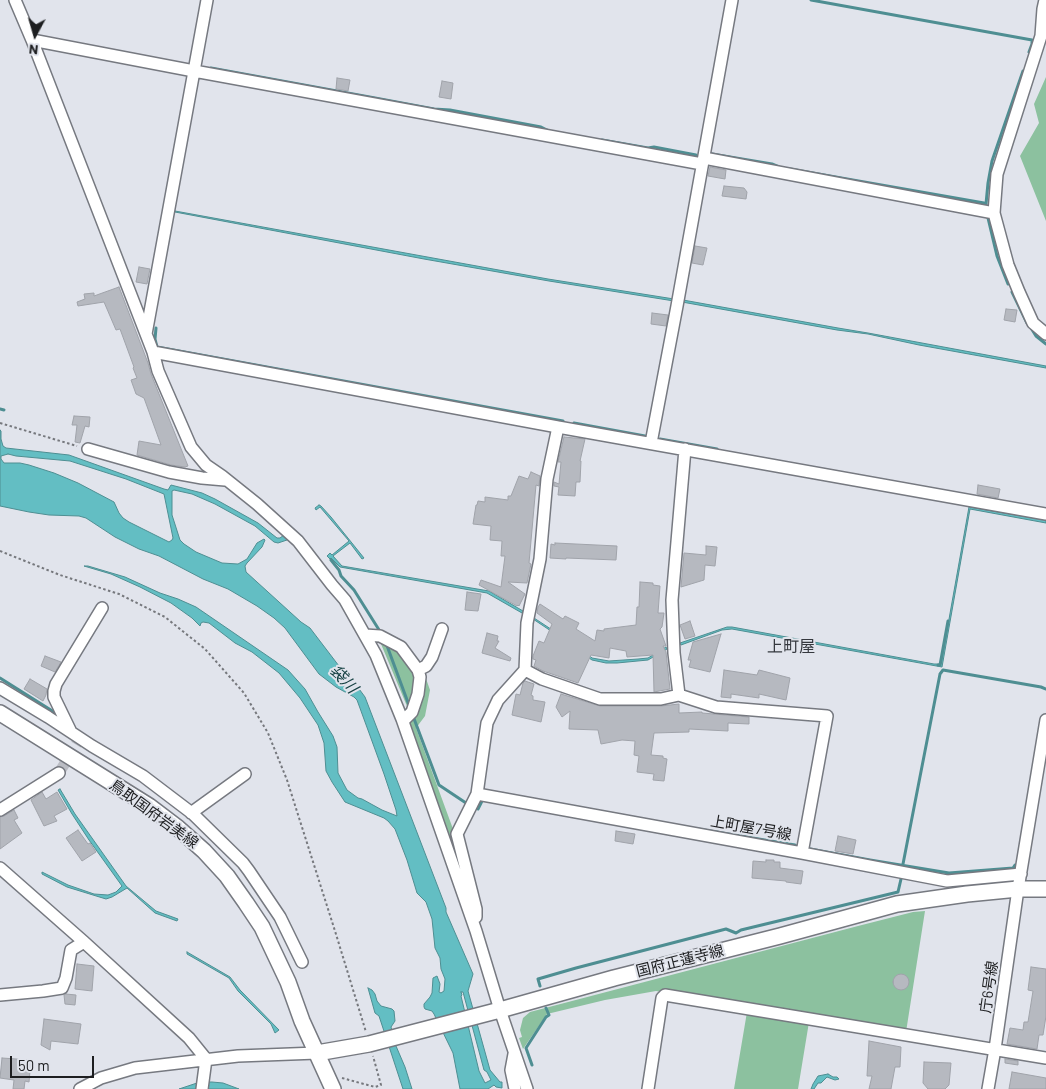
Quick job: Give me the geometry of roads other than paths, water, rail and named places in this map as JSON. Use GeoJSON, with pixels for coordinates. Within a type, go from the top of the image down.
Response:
{"type":"FeatureCollection","features":[{"type":"Feature","properties":{"kind":"main road","name":"鳥取国府岩美線"},"geometry":{"type":"LineString","coordinates":[[0,714],[149,806],[204,850],[227,876],[262,927],[288,982],[302,1021],[330,1082]]}},
{"type":"Feature","properties":{"kind":"main road","name":"国府正蓮寺線"},"geometry":{"type":"LineString","coordinates":[[317,1053],[373,1043],[897,904],[967,894],[1018,889],[1046,889]]}},
{"type":"Feature","properties":{"kind":"street"},"geometry":{"type":"LineString","coordinates":[[15,0],[153,352],[158,370],[191,447],[206,464],[257,504],[298,541],[345,600],[376,656],[403,721],[476,931],[527,1089]]}},
{"type":"Feature","properties":{"kind":"street"},"geometry":{"type":"LineString","coordinates":[[146,336],[207,0]]}},
{"type":"Feature","properties":{"kind":"street"},"geometry":{"type":"LineString","coordinates":[[651,443],[732,0]]}},
{"type":"Feature","properties":{"kind":"street"},"geometry":{"type":"LineString","coordinates":[[1045,0],[1041,36],[997,174],[994,213],[1008,265],[1019,292],[1033,323],[1046,334]]}},
{"type":"Feature","properties":{"kind":"street"},"geometry":{"type":"LineString","coordinates":[[32,40],[194,71],[994,213]]}},
{"type":"Feature","properties":{"kind":"street"},"geometry":{"type":"LineString","coordinates":[[153,352],[558,427],[1046,514]]}},
{"type":"Feature","properties":{"kind":"street"},"geometry":{"type":"LineString","coordinates":[[476,931],[476,909],[457,834],[477,794],[487,723],[498,700],[525,670],[527,623],[540,559],[548,479],[558,427]]}},
{"type":"Feature","properties":{"kind":"street"},"geometry":{"type":"LineString","coordinates":[[88,449],[169,472],[226,480]]}},
{"type":"Feature","properties":{"kind":"street"},"geometry":{"type":"LineString","coordinates":[[679,695],[674,653],[672,600],[685,449]]}},
{"type":"Feature","properties":{"kind":"street"},"geometry":{"type":"LineString","coordinates":[[71,732],[54,697],[54,691],[56,684],[102,608]]}},
{"type":"Feature","properties":{"kind":"street"},"geometry":{"type":"LineString","coordinates":[[418,670],[426,666],[432,657],[442,629]]}},
{"type":"Feature","properties":{"kind":"street"},"geometry":{"type":"LineString","coordinates":[[365,635],[380,636],[401,647],[418,670],[420,677],[418,694],[412,712],[403,721]]}},
{"type":"Feature","properties":{"kind":"street"},"geometry":{"type":"LineString","coordinates":[[525,670],[600,699],[661,699],[679,695],[716,707],[827,716],[802,852]]}},
{"type":"Feature","properties":{"kind":"street"},"geometry":{"type":"LineString","coordinates":[[0,688],[143,776],[191,813],[243,863],[280,917],[302,962]]}},
{"type":"Feature","properties":{"kind":"street","name":"庁6号線"},"geometry":{"type":"LineString","coordinates":[[988,1089],[1046,720]]}},
{"type":"Feature","properties":{"kind":"street"},"geometry":{"type":"LineString","coordinates":[[0,810],[59,773]]}},
{"type":"Feature","properties":{"kind":"street"},"geometry":{"type":"LineString","coordinates":[[191,813],[245,774]]}},
{"type":"Feature","properties":{"kind":"street","name":"上町屋7号線"},"geometry":{"type":"LineString","coordinates":[[477,794],[802,852],[947,881],[1021,874]]}},
{"type":"Feature","properties":{"kind":"street"},"geometry":{"type":"LineString","coordinates":[[0,868],[189,1038],[206,1059],[202,1089]]}},
{"type":"Feature","properties":{"kind":"street"},"geometry":{"type":"LineString","coordinates":[[0,995],[62,988],[66,978],[71,950],[84,942]]}},
{"type":"Feature","properties":{"kind":"street"},"geometry":{"type":"LineString","coordinates":[[648,1089],[662,998],[666,995],[1046,1058]]}},
{"type":"Feature","properties":{"kind":"street"},"geometry":{"type":"LineString","coordinates":[[514,1052],[511,1070],[515,1089]]}},
{"type":"Feature","properties":{"kind":"street"},"geometry":{"type":"LineString","coordinates":[[80,1089],[101,1078],[135,1068],[238,1056],[317,1053]]}},
{"type":"Feature","properties":{"kind":"water"},"geometry":{"type":"Polygon","coordinates":[[[175,211],[548,279],[674,299],[674,301],[424,259],[175,211]]]}},
{"type":"Feature","properties":{"kind":"water"},"geometry":{"type":"Polygon","coordinates":[[[683,300],[1046,366],[1046,368],[868,334],[682,302],[683,300]]]}},
{"type":"Feature","properties":{"kind":"water","name":"袋川"},"geometry":{"type":"Polygon","coordinates":[[[0,430],[3,446],[6,448],[69,455],[164,489],[168,490],[171,485],[202,493],[258,523],[277,538],[284,535],[287,540],[278,543],[274,542],[255,526],[215,504],[192,494],[172,491],[172,515],[180,540],[196,552],[222,563],[238,564],[247,559],[257,543],[265,540],[262,547],[245,566],[246,572],[310,628],[365,697],[446,912],[473,974],[468,991],[490,1070],[502,1082],[502,1088],[494,1085],[488,1089],[460,1089],[453,1053],[434,1014],[424,1007],[432,993],[433,978],[437,976],[440,984],[439,992],[441,993],[444,991],[445,979],[441,969],[440,958],[435,948],[432,919],[426,902],[417,893],[395,829],[384,818],[345,802],[332,782],[326,771],[324,743],[318,725],[300,698],[279,673],[209,623],[203,622],[200,626],[171,603],[111,574],[84,566],[125,577],[196,607],[288,670],[305,689],[333,736],[337,747],[338,773],[347,790],[358,798],[397,816],[357,700],[319,674],[285,628],[274,618],[228,589],[115,537],[86,518],[49,515],[0,506],[0,430]],[[8,454],[1,456],[4,463],[29,465],[78,483],[114,502],[119,513],[129,522],[169,542],[172,540],[164,494],[126,479],[70,461],[8,454]],[[461,992],[479,1071],[485,1083],[491,1080],[484,1070],[463,992],[461,992]]]}},
{"type":"Feature","properties":{"kind":"water"},"geometry":{"type":"Polygon","coordinates":[[[319,505],[364,558],[362,559],[350,543],[333,556],[342,566],[489,591],[523,611],[522,613],[487,593],[340,567],[327,556],[330,553],[332,555],[349,541],[320,507],[316,510],[315,508],[319,505]]]}},
{"type":"Feature","properties":{"kind":"water"},"geometry":{"type":"Polygon","coordinates":[[[969,507],[1046,520],[1046,523],[970,509],[942,667],[732,629],[722,630],[681,645],[680,643],[727,627],[732,627],[941,664],[969,507]]]}},
{"type":"Feature","properties":{"kind":"water"},"geometry":{"type":"Polygon","coordinates":[[[534,618],[586,652],[592,658],[609,661],[648,658],[666,647],[667,649],[648,660],[606,663],[592,660],[534,618]]]}},
{"type":"Feature","properties":{"kind":"water"},"geometry":{"type":"Polygon","coordinates":[[[60,789],[75,814],[126,886],[156,911],[178,919],[177,921],[155,913],[127,888],[106,899],[67,887],[42,874],[42,872],[68,885],[94,894],[108,895],[116,892],[122,886],[72,814],[58,790],[60,789]]]}},
{"type":"Feature","properties":{"kind":"water"},"geometry":{"type":"Polygon","coordinates":[[[187,952],[230,977],[279,1030],[275,1033],[271,1024],[238,991],[229,978],[187,954],[187,952]]]}},
{"type":"Feature","properties":{"kind":"water"},"geometry":{"type":"Polygon","coordinates":[[[368,988],[375,994],[381,1006],[394,1011],[395,1021],[391,1027],[412,1089],[403,1089],[379,1016],[375,1013],[368,988]]]}},
{"type":"Feature","properties":{"kind":"water"},"geometry":{"type":"Polygon","coordinates":[[[828,1074],[839,1079],[835,1080],[827,1077],[821,1083],[818,1083],[814,1089],[811,1089],[818,1076],[828,1074]]]}},
{"type":"Feature","properties":{"kind":"water"},"geometry":{"type":"Polygon","coordinates":[[[200,1082],[223,1083],[239,1089],[179,1089],[200,1082]]]}},
{"type":"Feature","properties":{"kind":"waterway"},"geometry":{"type":"LineString","coordinates":[[811,0],[1032,40],[1029,52]]}},
{"type":"Feature","properties":{"kind":"waterway"},"geometry":{"type":"LineString","coordinates":[[211,68],[434,109],[450,110],[541,127],[549,131]]}},
{"type":"Feature","properties":{"kind":"waterway"},"geometry":{"type":"LineString","coordinates":[[986,204],[992,161],[1023,71]]}},
{"type":"Feature","properties":{"kind":"waterway"},"geometry":{"type":"LineString","coordinates":[[602,140],[696,155]]}},
{"type":"Feature","properties":{"kind":"waterway"},"geometry":{"type":"LineString","coordinates":[[712,154],[772,164],[779,167]]}},
{"type":"Feature","properties":{"kind":"waterway"},"geometry":{"type":"LineString","coordinates":[[790,169],[984,203]]}},
{"type":"Feature","properties":{"kind":"waterway"},"geometry":{"type":"LineString","coordinates":[[988,218],[997,256],[1008,284]]}},
{"type":"Feature","properties":{"kind":"waterway"},"geometry":{"type":"LineString","coordinates":[[1012,292],[1027,323]]}},
{"type":"Feature","properties":{"kind":"waterway"},"geometry":{"type":"LineString","coordinates":[[156,328],[155,339],[157,347],[563,421]]}},
{"type":"Feature","properties":{"kind":"waterway"},"geometry":{"type":"LineString","coordinates":[[1031,328],[1036,336],[1046,344]]}},
{"type":"Feature","properties":{"kind":"waterway"},"geometry":{"type":"LineString","coordinates":[[0,409],[4,410]]}},
{"type":"Feature","properties":{"kind":"waterway"},"geometry":{"type":"LineString","coordinates":[[574,423],[645,436]]}},
{"type":"Feature","properties":{"kind":"waterway"},"geometry":{"type":"LineString","coordinates":[[660,439],[717,449]]}},
{"type":"Feature","properties":{"kind":"waterway"},"geometry":{"type":"LineString","coordinates":[[331,560],[341,576],[354,590],[381,633]]}},
{"type":"Feature","properties":{"kind":"waterway"},"geometry":{"type":"LineString","coordinates":[[938,665],[940,665],[948,621]]}},
{"type":"Feature","properties":{"kind":"waterway"},"geometry":{"type":"LineString","coordinates":[[386,643],[410,708]]}},
{"type":"Feature","properties":{"kind":"waterway"},"geometry":{"type":"LineString","coordinates":[[903,864],[940,674],[943,670],[1046,689]]}},
{"type":"Feature","properties":{"kind":"waterway"},"geometry":{"type":"LineString","coordinates":[[0,678],[54,712]]}},
{"type":"Feature","properties":{"kind":"waterway"},"geometry":{"type":"LineString","coordinates":[[413,716],[439,785],[466,803]]}},
{"type":"Feature","properties":{"kind":"waterway"},"geometry":{"type":"LineString","coordinates":[[476,808],[478,809],[482,801]]}},
{"type":"Feature","properties":{"kind":"waterway"},"geometry":{"type":"LineString","coordinates":[[698,829],[795,845]]}},
{"type":"Feature","properties":{"kind":"waterway"},"geometry":{"type":"LineString","coordinates":[[810,849],[949,873],[1013,868],[1015,865]]}},
{"type":"Feature","properties":{"kind":"waterway"},"geometry":{"type":"LineString","coordinates":[[540,986],[538,979],[576,968],[726,929],[736,933],[741,930],[898,892],[901,879]]}},
{"type":"Feature","properties":{"kind":"waterway"},"geometry":{"type":"LineString","coordinates":[[532,1065],[526,1048],[549,1015],[546,1008]]}},
{"type":"Feature","properties":{"kind":"tunnel"},"geometry":{"type":"LineString","coordinates":[[59,773],[80,738]]}},
{"type":"Feature","properties":{"kind":"district","name":"上町屋"},"geometry":{"type":"Point","coordinates":[791,647]}}]}
